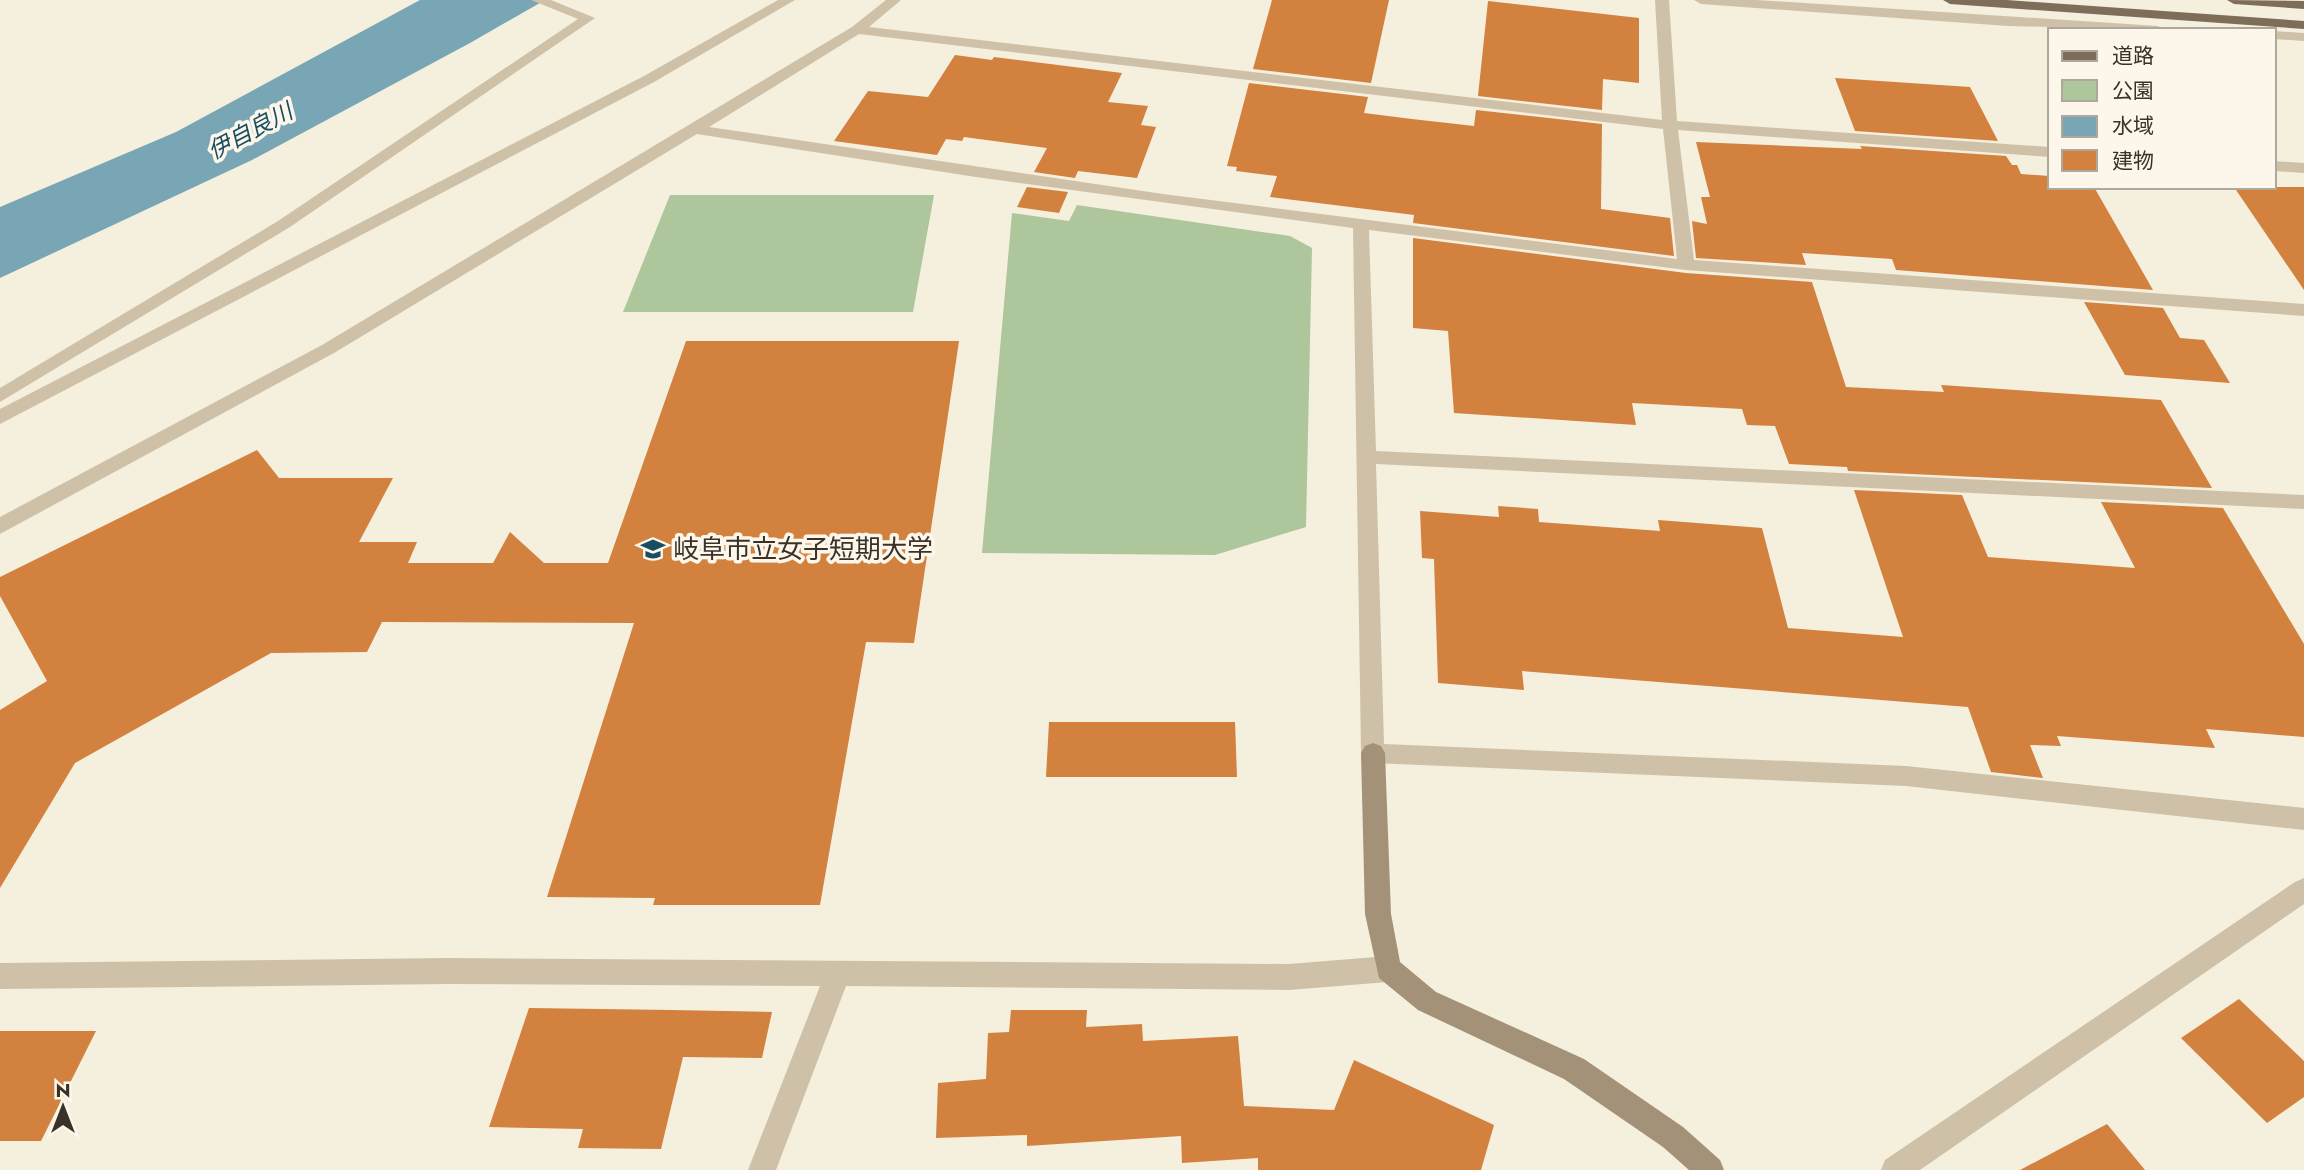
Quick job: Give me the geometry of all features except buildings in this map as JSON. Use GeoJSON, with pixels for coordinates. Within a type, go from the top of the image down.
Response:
{"type":"FeatureCollection","features":[{"type":"Feature","properties":{"kind":"main road"},"geometry":{"type":"LineString","coordinates":[[1950,0],[2304,25]]}},
{"type":"Feature","properties":{"kind":"main road"},"geometry":{"type":"LineString","coordinates":[[2234,0],[2304,5]]}},
{"type":"Feature","properties":{"kind":"street"},"geometry":{"type":"LineString","coordinates":[[0,396],[284,224],[588,18],[538,0]]}},
{"type":"Feature","properties":{"kind":"street"},"geometry":{"type":"LineString","coordinates":[[0,417],[649,79],[788,0]]}},
{"type":"Feature","properties":{"kind":"street"},"geometry":{"type":"LineString","coordinates":[[0,526],[328,349],[857,30],[894,0]]}},
{"type":"Feature","properties":{"kind":"street"},"geometry":{"type":"LineString","coordinates":[[1662,0],[1670,125],[1686,265]]}},
{"type":"Feature","properties":{"kind":"street"},"geometry":{"type":"LineString","coordinates":[[1701,0],[1994,22],[2117,28]]}},
{"type":"Feature","properties":{"kind":"street"},"geometry":{"type":"LineString","coordinates":[[857,30],[1670,125],[2048,152]]}},
{"type":"Feature","properties":{"kind":"street"},"geometry":{"type":"LineString","coordinates":[[2276,35],[2304,37]]}},
{"type":"Feature","properties":{"kind":"street"},"geometry":{"type":"LineString","coordinates":[[695,129],[936,168],[1686,265],[2304,310]]}},
{"type":"Feature","properties":{"kind":"street"},"geometry":{"type":"LineString","coordinates":[[2276,166],[2302,170]]}},
{"type":"Feature","properties":{"kind":"street"},"geometry":{"type":"LineString","coordinates":[[1361,225],[1378,914],[1388,969],[1427,1001],[1574,1069],[1673,1137],[1710,1170]]}},
{"type":"Feature","properties":{"kind":"street"},"geometry":{"type":"LineString","coordinates":[[1367,457],[2304,502]]}},
{"type":"Feature","properties":{"kind":"street"},"geometry":{"type":"LineString","coordinates":[[1374,753],[1906,776],[2304,819]]}},
{"type":"Feature","properties":{"kind":"street"},"geometry":{"type":"LineString","coordinates":[[1895,1170],[2304,890]]}},
{"type":"Feature","properties":{"kind":"street"},"geometry":{"type":"LineString","coordinates":[[0,975],[447,971],[1289,977],[1388,969]]}},
{"type":"Feature","properties":{"kind":"street"},"geometry":{"type":"LineString","coordinates":[[762,1170],[838,973]]}},
{"type":"Feature","properties":{"kind":"green space"},"geometry":{"type":"Polygon","coordinates":[[[670,195],[934,195],[913,312],[623,312],[670,195]]]}},
{"type":"Feature","properties":{"kind":"green space"},"geometry":{"type":"Polygon","coordinates":[[[1077,205],[1290,236],[1312,248],[1306,527],[1215,555],[982,553],[1012,213],[1069,221],[1077,205]]]}},
{"type":"Feature","properties":{"kind":"water","name":"伊自良川"},"geometry":{"type":"Polygon","coordinates":[[[420,0],[545,0],[252,160],[0,278],[0,207],[176,132],[420,0]]]}},
{"type":"Feature","properties":{"kind":"place","name":"岐阜市立女子短期大学"},"geometry":{"type":"Point","coordinates":[653,549]}}]}
